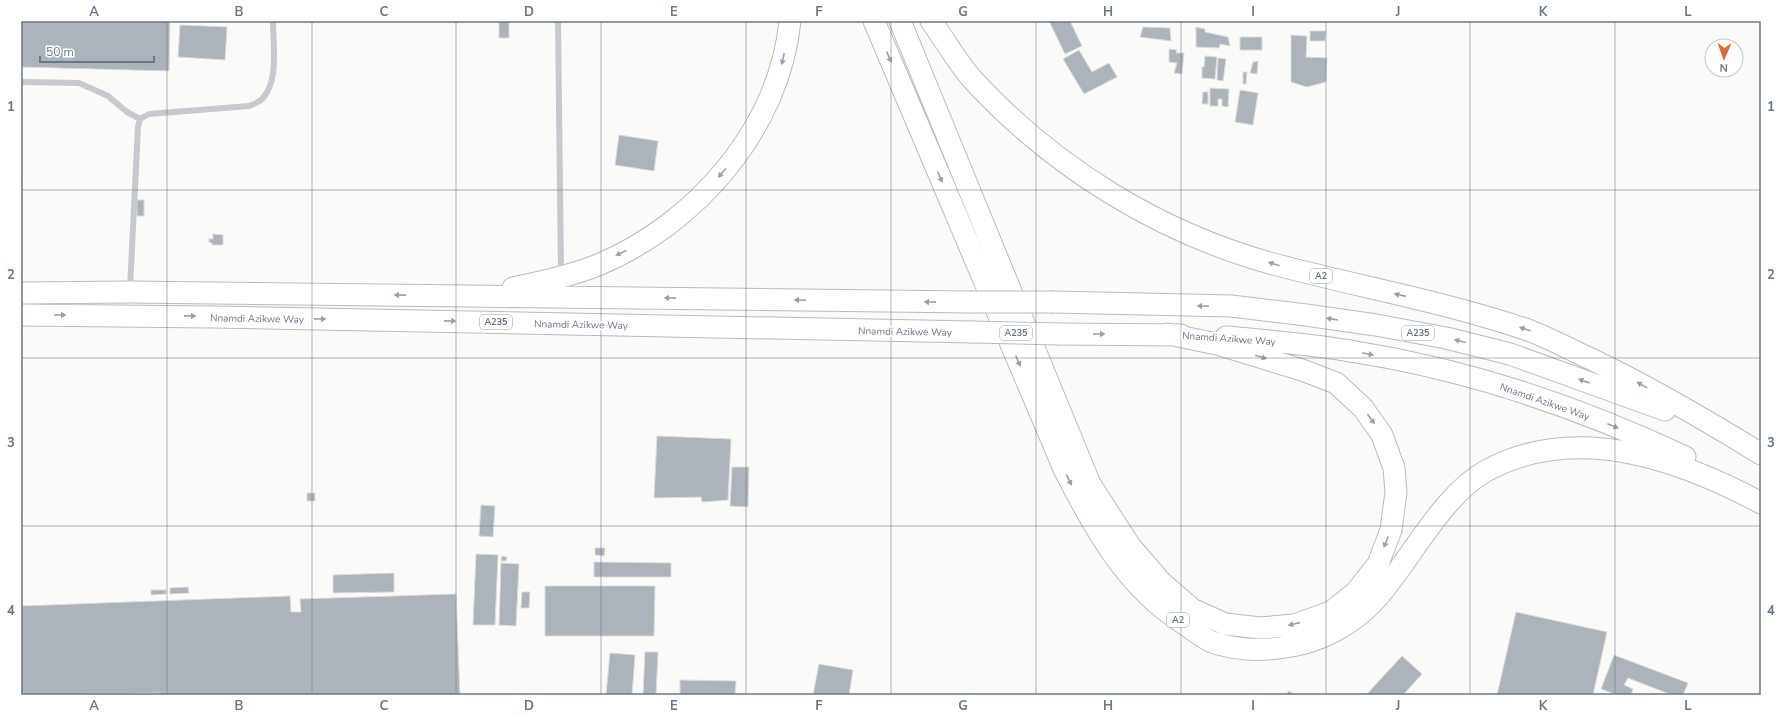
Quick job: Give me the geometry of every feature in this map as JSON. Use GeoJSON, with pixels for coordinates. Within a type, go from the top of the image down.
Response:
{"type":"FeatureCollection","features":[{"type":"Feature","properties":{"kind":"highway"},"geometry":{"type":"LineString","coordinates":[[476,296],[561,277],[597,265],[633,247],[689,208],[739,153],[756,125],[766,105],[782,65],[790,21]]}},
{"type":"Feature","properties":{"kind":"highway","name":"A2"},"geometry":{"type":"LineString","coordinates":[[874,21],[1064,469],[1085,510],[1106,546],[1127,573],[1152,601],[1180,622],[1211,641],[1239,648],[1268,650],[1301,645],[1328,634],[1351,621],[1375,601],[1434,521],[1464,488],[1485,471],[1514,458],[1539,451],[1569,448],[1601,448],[1638,453],[1678,466],[1730,486],[1761,502]]}},
{"type":"Feature","properties":{"kind":"highway"},"geometry":{"type":"LineString","coordinates":[[900,21],[1090,484],[1130,546],[1162,583],[1192,609],[1225,624],[1260,628],[1294,625],[1331,612],[1356,592],[1378,564],[1391,530],[1396,492],[1394,468],[1382,435],[1363,408],[1336,384],[1302,370],[1232,348],[1168,334]]}},
{"type":"Feature","properties":{"kind":"highway","name":"A2"},"geometry":{"type":"LineString","coordinates":[[931,21],[972,78],[1029,134],[1093,183],[1146,214],[1207,241],[1275,264],[1464,310],[1531,331],[1605,365],[1709,422],[1761,454]]}},
{"type":"Feature","properties":{"kind":"highway","name":"A235"},"geometry":{"type":"LineString","coordinates":[[21,293],[130,292],[1054,302],[1231,306],[1314,316],[1446,338],[1510,354],[1659,407],[1761,457]]}},
{"type":"Feature","properties":{"kind":"highway","name":"Nnamdi Azikwe Way"},"geometry":{"type":"LineString","coordinates":[[21,315],[221,317],[1060,334],[1168,334],[1289,342],[1357,352],[1434,368],[1499,385],[1606,423],[1663,446],[1718,472],[1761,495]]}},
{"type":"Feature","properties":{"kind":"lane"},"geometry":{"type":"LineString","coordinates":[[130,292],[138,127],[140,119],[149,114],[250,106],[262,100],[270,88],[273,77],[273,21]]}},
{"type":"Feature","properties":{"kind":"lane"},"geometry":{"type":"LineString","coordinates":[[558,21],[561,277]]}},
{"type":"Feature","properties":{"kind":"lane"},"geometry":{"type":"LineString","coordinates":[[21,82],[79,83],[108,96],[127,112],[140,119]]}},
{"type":"Feature","properties":{"kind":"building"},"geometry":{"type":"Polygon","coordinates":[[[21,21],[170,21],[169,71],[21,67],[21,21]]]}},
{"type":"Feature","properties":{"kind":"building"},"geometry":{"type":"Polygon","coordinates":[[[499,21],[509,21],[509,38],[499,38],[499,21]]]}},
{"type":"Feature","properties":{"kind":"building"},"geometry":{"type":"Polygon","coordinates":[[[1049,21],[1070,21],[1082,46],[1065,54],[1049,21]]]}},
{"type":"Feature","properties":{"kind":"building"},"geometry":{"type":"Polygon","coordinates":[[[180,25],[227,27],[225,60],[178,57],[180,25]]]}},
{"type":"Feature","properties":{"kind":"building"},"geometry":{"type":"Polygon","coordinates":[[[1143,27],[1170,28],[1171,41],[1140,37],[1143,27]]]}},
{"type":"Feature","properties":{"kind":"building"},"geometry":{"type":"Polygon","coordinates":[[[1196,27],[1205,29],[1205,32],[1228,37],[1230,46],[1220,44],[1219,48],[1196,47],[1196,27]]]}},
{"type":"Feature","properties":{"kind":"building"},"geometry":{"type":"Polygon","coordinates":[[[1310,31],[1326,31],[1325,41],[1310,41],[1310,31]]]}},
{"type":"Feature","properties":{"kind":"building"},"geometry":{"type":"Polygon","coordinates":[[[1291,35],[1307,36],[1306,57],[1327,58],[1326,82],[1307,87],[1291,82],[1291,35]]]}},
{"type":"Feature","properties":{"kind":"building"},"geometry":{"type":"Polygon","coordinates":[[[1240,37],[1262,37],[1262,50],[1240,50],[1240,37]]]}},
{"type":"Feature","properties":{"kind":"building"},"geometry":{"type":"Polygon","coordinates":[[[1169,49],[1177,50],[1176,53],[1184,53],[1182,74],[1174,73],[1177,63],[1169,62],[1169,49]]]}},
{"type":"Feature","properties":{"kind":"building"},"geometry":{"type":"Polygon","coordinates":[[[1079,50],[1092,72],[1109,63],[1117,77],[1084,94],[1063,59],[1079,50]]]}},
{"type":"Feature","properties":{"kind":"building"},"geometry":{"type":"Polygon","coordinates":[[[1205,56],[1217,57],[1215,79],[1202,78],[1202,67],[1204,67],[1205,56]]]}},
{"type":"Feature","properties":{"kind":"building"},"geometry":{"type":"Polygon","coordinates":[[[1218,58],[1226,59],[1223,81],[1217,80],[1218,58]]]}},
{"type":"Feature","properties":{"kind":"building"},"geometry":{"type":"Polygon","coordinates":[[[1258,61],[1257,74],[1250,73],[1253,62],[1258,61]]]}},
{"type":"Feature","properties":{"kind":"building"},"geometry":{"type":"Polygon","coordinates":[[[1243,72],[1247,72],[1246,84],[1243,84],[1243,72]]]}},
{"type":"Feature","properties":{"kind":"building"},"geometry":{"type":"Polygon","coordinates":[[[1210,88],[1229,89],[1228,107],[1222,106],[1222,99],[1218,99],[1218,106],[1210,106],[1210,88]]]}},
{"type":"Feature","properties":{"kind":"building"},"geometry":{"type":"Polygon","coordinates":[[[1240,90],[1258,93],[1253,125],[1235,122],[1240,90]]]}},
{"type":"Feature","properties":{"kind":"building"},"geometry":{"type":"Polygon","coordinates":[[[1203,92],[1208,92],[1208,104],[1202,104],[1203,92]]]}},
{"type":"Feature","properties":{"kind":"building"},"geometry":{"type":"Polygon","coordinates":[[[619,135],[658,141],[654,171],[615,165],[619,135]]]}},
{"type":"Feature","properties":{"kind":"building"},"geometry":{"type":"Polygon","coordinates":[[[137,200],[144,200],[144,216],[137,216],[137,200]]]}},
{"type":"Feature","properties":{"kind":"building"},"geometry":{"type":"Polygon","coordinates":[[[213,234],[223,235],[223,245],[212,245],[212,243],[209,242],[209,239],[213,239],[213,234]]]}},
{"type":"Feature","properties":{"kind":"building"},"geometry":{"type":"Polygon","coordinates":[[[657,436],[731,439],[728,500],[702,502],[701,497],[654,498],[657,436]]]}},
{"type":"Feature","properties":{"kind":"building"},"geometry":{"type":"Polygon","coordinates":[[[732,467],[749,467],[748,507],[730,506],[732,467]]]}},
{"type":"Feature","properties":{"kind":"building"},"geometry":{"type":"Polygon","coordinates":[[[307,493],[315,493],[315,501],[307,501],[307,493]]]}},
{"type":"Feature","properties":{"kind":"building"},"geometry":{"type":"Polygon","coordinates":[[[481,505],[495,506],[493,537],[479,536],[481,505]]]}},
{"type":"Feature","properties":{"kind":"building"},"geometry":{"type":"Polygon","coordinates":[[[595,548],[605,548],[604,556],[595,555],[595,548]]]}},
{"type":"Feature","properties":{"kind":"building"},"geometry":{"type":"Polygon","coordinates":[[[476,554],[498,555],[495,625],[473,625],[476,554]]]}},
{"type":"Feature","properties":{"kind":"building"},"geometry":{"type":"Polygon","coordinates":[[[502,556],[507,557],[506,561],[501,561],[502,556]]]}},
{"type":"Feature","properties":{"kind":"building"},"geometry":{"type":"Polygon","coordinates":[[[594,562],[671,563],[671,577],[594,577],[594,562]]]}},
{"type":"Feature","properties":{"kind":"building"},"geometry":{"type":"Polygon","coordinates":[[[501,563],[519,564],[516,626],[499,625],[501,563]]]}},
{"type":"Feature","properties":{"kind":"building"},"geometry":{"type":"Polygon","coordinates":[[[394,573],[394,592],[333,593],[333,575],[394,573]]]}},
{"type":"Feature","properties":{"kind":"building"},"geometry":{"type":"Polygon","coordinates":[[[545,586],[655,586],[654,636],[545,636],[545,586]]]}},
{"type":"Feature","properties":{"kind":"building"},"geometry":{"type":"Polygon","coordinates":[[[188,587],[189,593],[170,594],[170,588],[188,587]]]}},
{"type":"Feature","properties":{"kind":"building"},"geometry":{"type":"Polygon","coordinates":[[[151,590],[166,590],[166,594],[151,595],[151,590]]]}},
{"type":"Feature","properties":{"kind":"building"},"geometry":{"type":"Polygon","coordinates":[[[522,592],[530,592],[529,608],[521,608],[522,592]]]}},
{"type":"Feature","properties":{"kind":"building"},"geometry":{"type":"Polygon","coordinates":[[[456,594],[460,695],[160,695],[160,693],[21,695],[21,606],[290,596],[291,612],[301,612],[300,599],[456,594]]]}},
{"type":"Feature","properties":{"kind":"building"},"geometry":{"type":"Polygon","coordinates":[[[1516,612],[1607,632],[1593,695],[1497,695],[1516,612]]]}},
{"type":"Feature","properties":{"kind":"building"},"geometry":{"type":"Polygon","coordinates":[[[645,652],[658,652],[656,695],[643,695],[645,652]]]}},
{"type":"Feature","properties":{"kind":"building"},"geometry":{"type":"Polygon","coordinates":[[[610,653],[635,655],[632,695],[606,695],[610,653]]]}},
{"type":"Feature","properties":{"kind":"building"},"geometry":{"type":"Polygon","coordinates":[[[1614,655],[1688,683],[1683,695],[1672,695],[1628,678],[1624,685],[1633,689],[1631,695],[1617,695],[1601,689],[1614,655]]]}},
{"type":"Feature","properties":{"kind":"building"},"geometry":{"type":"Polygon","coordinates":[[[1402,656],[1422,674],[1403,695],[1366,695],[1402,656]]]}},
{"type":"Feature","properties":{"kind":"building"},"geometry":{"type":"Polygon","coordinates":[[[819,664],[853,670],[849,695],[813,695],[819,664]]]}},
{"type":"Feature","properties":{"kind":"building"},"geometry":{"type":"Polygon","coordinates":[[[680,680],[736,681],[735,695],[680,695],[680,680]]]}},
{"type":"Feature","properties":{"kind":"building"},"geometry":{"type":"Polygon","coordinates":[[[1289,691],[1295,695],[1286,695],[1289,691]]]}}]}
